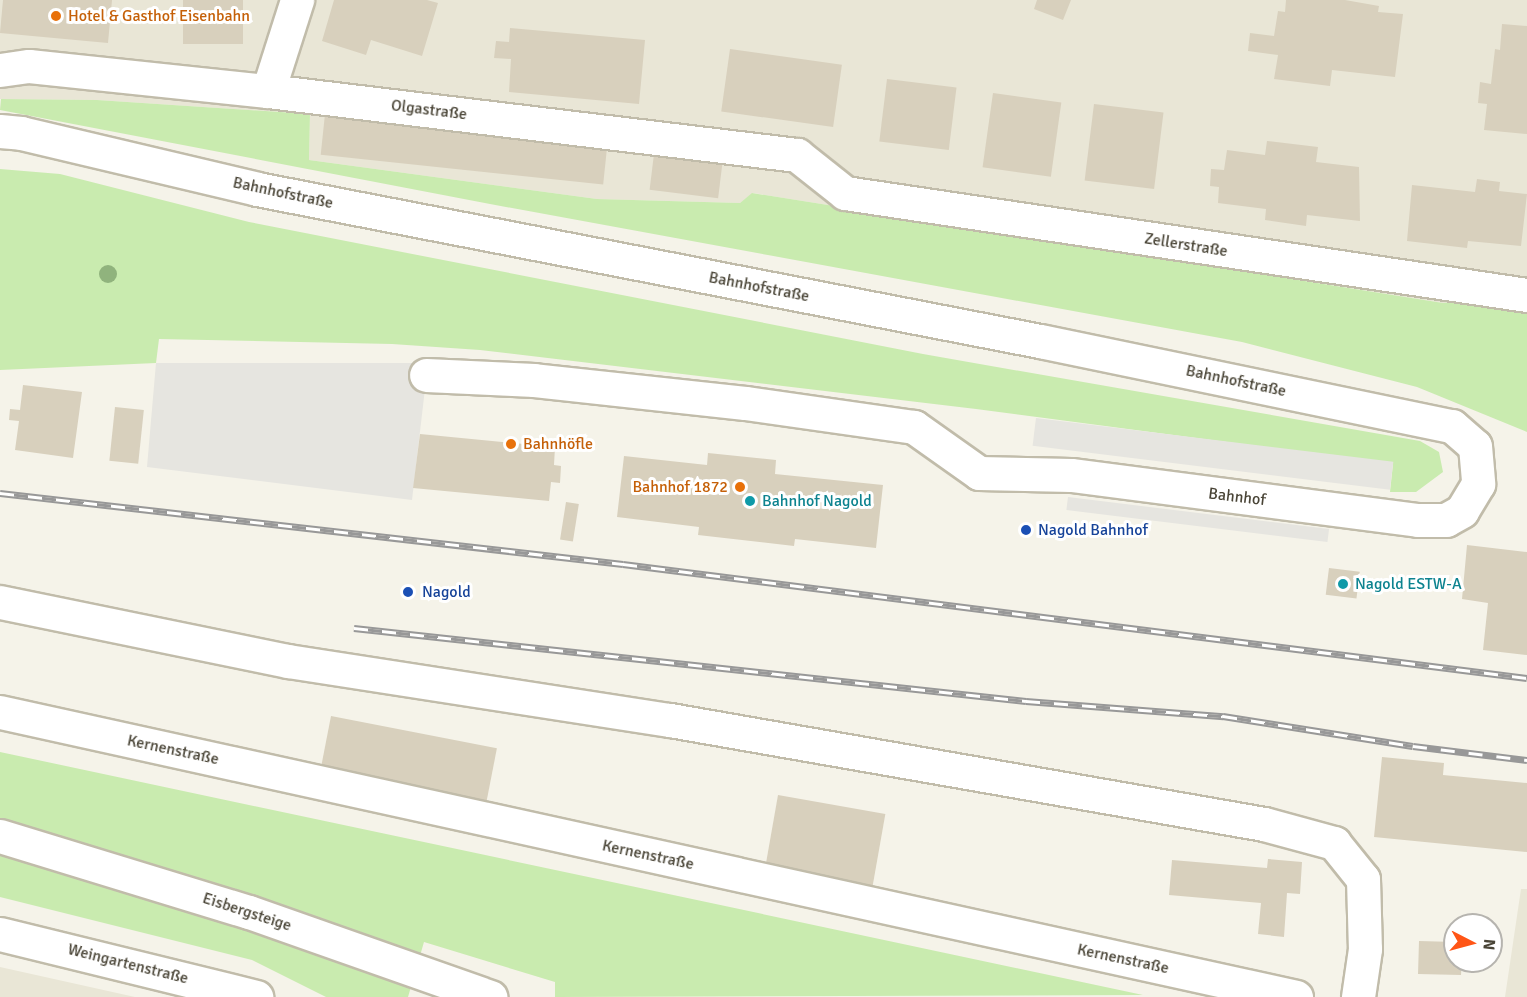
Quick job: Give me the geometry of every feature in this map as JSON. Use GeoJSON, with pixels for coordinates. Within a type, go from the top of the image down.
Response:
{"type":"FeatureCollection","features":[{"type":"Feature","properties":{"kind":"street"},"geometry":{"type":"LineString","coordinates":[[268,91],[297,0]]}},
{"type":"Feature","properties":{"kind":"street","name":"Olgastraße"},"geometry":{"type":"LineString","coordinates":[[0,70],[29,66],[268,91],[797,155],[845,193]]}},
{"type":"Feature","properties":{"kind":"street","name":"Bahnhofstraße"},"geometry":{"type":"LineString","coordinates":[[0,131],[21,133],[257,189],[1040,341],[1452,426],[1475,446],[1478,484]]}},
{"type":"Feature","properties":{"kind":"street","name":"Zellerstraße"},"geometry":{"type":"LineString","coordinates":[[845,193],[1527,295]]}},
{"type":"Feature","properties":{"kind":"street","name":"Bahnhof"},"geometry":{"type":"LineString","coordinates":[[426,375],[534,380],[745,403],[914,427],[979,473],[1071,475],[1418,520],[1446,519],[1462,511],[1478,484]]}},
{"type":"Feature","properties":{"kind":"street"},"geometry":{"type":"LineString","coordinates":[[0,602],[288,661],[670,720],[1264,824],[1334,843],[1363,879],[1365,949],[1358,997]]}},
{"type":"Feature","properties":{"kind":"street","name":"Kernenstraße"},"geometry":{"type":"LineString","coordinates":[[0,712],[1296,997]]}},
{"type":"Feature","properties":{"kind":"street","name":"Eisbergsteige"},"geometry":{"type":"LineString","coordinates":[[0,836],[249,912],[475,994]]}},
{"type":"Feature","properties":{"kind":"street","name":"Weingartenstraße"},"geometry":{"type":"LineString","coordinates":[[0,934],[255,997]]}},
{"type":"Feature","properties":{"kind":"shaded area"},"geometry":{"type":"Polygon","coordinates":[[[0,0],[1527,0],[1527,294],[1443,303],[753,193],[740,203],[597,199],[309,160],[310,114],[97,100],[0,99],[0,0]]]}},
{"type":"Feature","properties":{"kind":"shaded area"},"geometry":{"type":"Polygon","coordinates":[[[156,363],[428,363],[412,500],[147,467],[156,363]]]}},
{"type":"Feature","properties":{"kind":"shaded area"},"geometry":{"type":"Polygon","coordinates":[[[1036,418],[1393,462],[1390,490],[1033,446],[1036,418]]]}},
{"type":"Feature","properties":{"kind":"shaded area"},"geometry":{"type":"Polygon","coordinates":[[[1068,497],[1329,529],[1327,542],[1066,510],[1068,497]]]}},
{"type":"Feature","properties":{"kind":"shaded area"},"geometry":{"type":"Polygon","coordinates":[[[1521,889],[1527,889],[1527,997],[1505,997],[1521,889]]]}},
{"type":"Feature","properties":{"kind":"shaded area"},"geometry":{"type":"Polygon","coordinates":[[[0,967],[135,997],[0,997],[0,967]]]}},
{"type":"Feature","properties":{"kind":"green space"},"geometry":{"type":"Polygon","coordinates":[[[1,99],[97,100],[310,114],[309,160],[597,199],[740,203],[752,193],[1443,303],[1527,294],[1527,432],[1417,387],[1242,342],[490,204],[0,110],[1,99]]]}},
{"type":"Feature","properties":{"kind":"green space"},"geometry":{"type":"Polygon","coordinates":[[[0,169],[60,174],[249,222],[923,354],[1420,441],[1439,452],[1443,472],[1416,492],[1390,492],[1393,464],[976,409],[480,350],[392,344],[159,339],[156,363],[0,370],[0,169]]]}},
{"type":"Feature","properties":{"kind":"green space"},"geometry":{"type":"Polygon","coordinates":[[[0,752],[1143,995],[555,997],[555,982],[424,942],[408,997],[326,997],[252,960],[0,897],[0,752]]]}},
{"type":"Feature","properties":{"kind":"building","name":"Hotel & Gasthof Eisenbahn"},"geometry":{"type":"Polygon","coordinates":[[[3,0],[112,0],[108,43],[0,33],[3,0]]]}},
{"type":"Feature","properties":{"kind":"building"},"geometry":{"type":"Polygon","coordinates":[[[183,0],[243,0],[243,44],[183,44],[183,0]]]}},
{"type":"Feature","properties":{"kind":"building"},"geometry":{"type":"Polygon","coordinates":[[[334,0],[427,0],[438,3],[422,56],[371,40],[366,55],[322,41],[334,0]]]}},
{"type":"Feature","properties":{"kind":"building"},"geometry":{"type":"Polygon","coordinates":[[[1037,0],[1071,0],[1063,20],[1034,9],[1037,0]]]}},
{"type":"Feature","properties":{"kind":"building"},"geometry":{"type":"Polygon","coordinates":[[[1286,0],[1345,0],[1379,6],[1378,12],[1403,14],[1395,77],[1332,70],[1330,86],[1274,79],[1278,55],[1248,51],[1250,33],[1274,36],[1278,11],[1285,12],[1286,0]]]}},
{"type":"Feature","properties":{"kind":"building"},"geometry":{"type":"Polygon","coordinates":[[[1502,24],[1527,26],[1527,134],[1484,130],[1487,104],[1478,103],[1480,82],[1491,84],[1495,49],[1500,50],[1502,24]]]}},
{"type":"Feature","properties":{"kind":"building"},"geometry":{"type":"Polygon","coordinates":[[[510,28],[645,40],[639,104],[509,92],[511,59],[494,58],[496,41],[509,42],[510,28]]]}},
{"type":"Feature","properties":{"kind":"building"},"geometry":{"type":"Polygon","coordinates":[[[730,49],[842,65],[833,127],[721,111],[730,49]]]}},
{"type":"Feature","properties":{"kind":"building"},"geometry":{"type":"Polygon","coordinates":[[[887,79],[956,88],[949,150],[879,142],[887,79]]]}},
{"type":"Feature","properties":{"kind":"building"},"geometry":{"type":"Polygon","coordinates":[[[993,93],[1061,103],[1051,177],[983,167],[993,93]]]}},
{"type":"Feature","properties":{"kind":"building"},"geometry":{"type":"Polygon","coordinates":[[[1094,104],[1163,113],[1154,189],[1085,180],[1094,104]]]}},
{"type":"Feature","properties":{"kind":"building"},"geometry":{"type":"Polygon","coordinates":[[[325,114],[607,144],[603,184],[321,155],[325,114]]]}},
{"type":"Feature","properties":{"kind":"building"},"geometry":{"type":"Polygon","coordinates":[[[1267,141],[1318,147],[1316,162],[1359,167],[1360,221],[1307,215],[1306,226],[1265,220],[1266,209],[1218,203],[1219,187],[1210,186],[1211,169],[1224,170],[1227,150],[1265,155],[1267,141]]]}},
{"type":"Feature","properties":{"kind":"building"},"geometry":{"type":"Polygon","coordinates":[[[654,154],[722,162],[718,198],[650,190],[654,154]]]}},
{"type":"Feature","properties":{"kind":"building"},"geometry":{"type":"Polygon","coordinates":[[[1477,179],[1500,182],[1499,191],[1527,194],[1521,246],[1468,241],[1467,248],[1407,241],[1412,185],[1475,192],[1477,179]]]}},
{"type":"Feature","properties":{"kind":"building"},"geometry":{"type":"Polygon","coordinates":[[[23,385],[82,392],[73,458],[15,450],[19,421],[9,420],[10,409],[20,410],[23,385]]]}},
{"type":"Feature","properties":{"kind":"building"},"geometry":{"type":"Polygon","coordinates":[[[115,407],[144,410],[138,464],[109,461],[115,407]]]}},
{"type":"Feature","properties":{"kind":"building"},"geometry":{"type":"Polygon","coordinates":[[[420,434],[555,447],[554,465],[561,466],[560,483],[551,482],[549,501],[413,488],[420,434]]]}},
{"type":"Feature","properties":{"kind":"building","name":"Bahnhof Nagold"},"geometry":{"type":"Polygon","coordinates":[[[708,453],[776,460],[775,474],[883,485],[876,548],[795,539],[794,546],[698,535],[699,527],[617,517],[624,456],[707,465],[708,453]]]}},
{"type":"Feature","properties":{"kind":"building"},"geometry":{"type":"Polygon","coordinates":[[[566,502],[579,504],[573,542],[560,540],[566,502]]]}},
{"type":"Feature","properties":{"kind":"building"},"geometry":{"type":"Polygon","coordinates":[[[1467,545],[1527,552],[1527,655],[1483,650],[1488,603],[1462,599],[1467,545]]]}},
{"type":"Feature","properties":{"kind":"building","name":"Nagold ESTW-A"},"geometry":{"type":"Polygon","coordinates":[[[1329,568],[1360,572],[1356,599],[1326,595],[1329,568]]]}},
{"type":"Feature","properties":{"kind":"building"},"geometry":{"type":"Polygon","coordinates":[[[331,716],[497,748],[487,801],[321,769],[331,716]]]}},
{"type":"Feature","properties":{"kind":"building"},"geometry":{"type":"Polygon","coordinates":[[[1382,757],[1444,763],[1443,775],[1527,783],[1527,852],[1374,837],[1382,757]]]}},
{"type":"Feature","properties":{"kind":"building"},"geometry":{"type":"Polygon","coordinates":[[[778,795],[885,814],[872,887],[765,868],[778,795]]]}},
{"type":"Feature","properties":{"kind":"building"},"geometry":{"type":"Polygon","coordinates":[[[1268,859],[1302,862],[1300,894],[1287,893],[1284,937],[1258,934],[1261,903],[1169,895],[1172,860],[1267,868],[1268,859]]]}},
{"type":"Feature","properties":{"kind":"building"},"geometry":{"type":"Polygon","coordinates":[[[1419,941],[1443,942],[1443,973],[1461,973],[1461,975],[1418,974],[1419,941]]]}},
{"type":"Feature","properties":{"kind":"railway"},"geometry":{"type":"LineString","coordinates":[[0,493],[623,564],[1527,678]]}},
{"type":"Feature","properties":{"kind":"railway"},"geometry":{"type":"LineString","coordinates":[[354,628],[1026,701],[1223,716],[1413,746],[1527,760]]}},
{"type":"Feature","properties":{"kind":"place","name":"Hotel & Gasthof Eisenbahn"},"geometry":{"type":"Point","coordinates":[56,16]}},
{"type":"Feature","properties":{"kind":"place","name":"Bahnhöfle"},"geometry":{"type":"Point","coordinates":[511,444]}},
{"type":"Feature","properties":{"kind":"place","name":"Bahnhof 1872"},"geometry":{"type":"Point","coordinates":[740,487]}},
{"type":"Feature","properties":{"kind":"place","name":"Bahnhof Nagold"},"geometry":{"type":"Point","coordinates":[750,501]}},
{"type":"Feature","properties":{"kind":"place","name":"Nagold Bahnhof"},"geometry":{"type":"Point","coordinates":[1026,530]}},
{"type":"Feature","properties":{"kind":"place","name":"Nagold ESTW-A"},"geometry":{"type":"Point","coordinates":[1343,584]}},
{"type":"Feature","properties":{"kind":"place","name":"Nagold"},"geometry":{"type":"Point","coordinates":[408,592]}}]}
